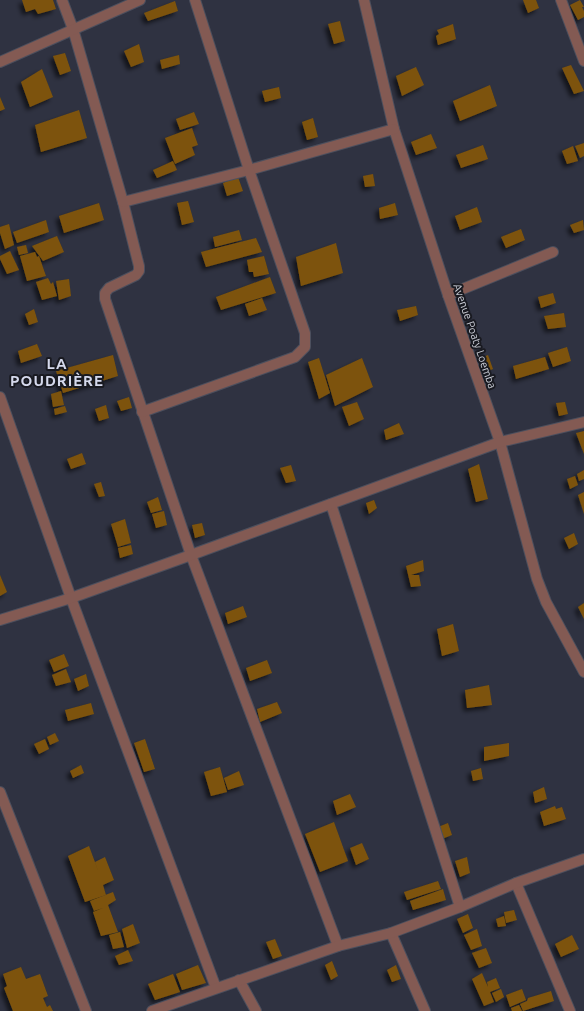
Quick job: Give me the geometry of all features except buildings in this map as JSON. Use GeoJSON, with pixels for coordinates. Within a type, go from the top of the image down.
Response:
{"type":"FeatureCollection","features":[{"type":"Feature","properties":{"kind":"street"},"geometry":{"type":"LineString","coordinates":[[62,0],[73,29],[123,202],[139,266],[139,271],[136,275],[109,288],[104,293],[105,299],[191,555],[338,946]]}},
{"type":"Feature","properties":{"kind":"street"},"geometry":{"type":"LineString","coordinates":[[0,62],[140,0]]}},
{"type":"Feature","properties":{"kind":"street"},"geometry":{"type":"LineString","coordinates":[[142,412],[295,357],[305,347],[305,333],[195,0]]}},
{"type":"Feature","properties":{"kind":"street","name":"Avenue Poaty Loemba"},"geometry":{"type":"LineString","coordinates":[[364,0],[394,129],[448,295],[500,442],[537,579],[552,614],[584,672]]}},
{"type":"Feature","properties":{"kind":"street"},"geometry":{"type":"LineString","coordinates":[[561,0],[584,61]]}},
{"type":"Feature","properties":{"kind":"street"},"geometry":{"type":"LineString","coordinates":[[123,202],[250,170],[394,129]]}},
{"type":"Feature","properties":{"kind":"street"},"geometry":{"type":"LineString","coordinates":[[448,295],[553,252]]}},
{"type":"Feature","properties":{"kind":"street"},"geometry":{"type":"LineString","coordinates":[[0,397],[71,598],[216,988]]}},
{"type":"Feature","properties":{"kind":"street"},"geometry":{"type":"LineString","coordinates":[[0,620],[71,598],[500,442],[584,422]]}},
{"type":"Feature","properties":{"kind":"street"},"geometry":{"type":"LineString","coordinates":[[331,504],[460,908]]}},
{"type":"Feature","properties":{"kind":"street"},"geometry":{"type":"LineString","coordinates":[[0,792],[86,1011]]}},
{"type":"Feature","properties":{"kind":"street"},"geometry":{"type":"LineString","coordinates":[[152,1011],[338,946],[391,934],[460,908],[516,883],[584,859]]}},
{"type":"Feature","properties":{"kind":"street"},"geometry":{"type":"LineString","coordinates":[[516,883],[570,1011]]}},
{"type":"Feature","properties":{"kind":"street"},"geometry":{"type":"LineString","coordinates":[[391,934],[425,1011]]}},
{"type":"Feature","properties":{"kind":"street"},"geometry":{"type":"LineString","coordinates":[[240,980],[256,1011]]}},
{"type":"Feature","properties":{"kind":"district","name":"LA POUDRIÈRE"},"geometry":{"type":"Point","coordinates":[57,372]}}]}
